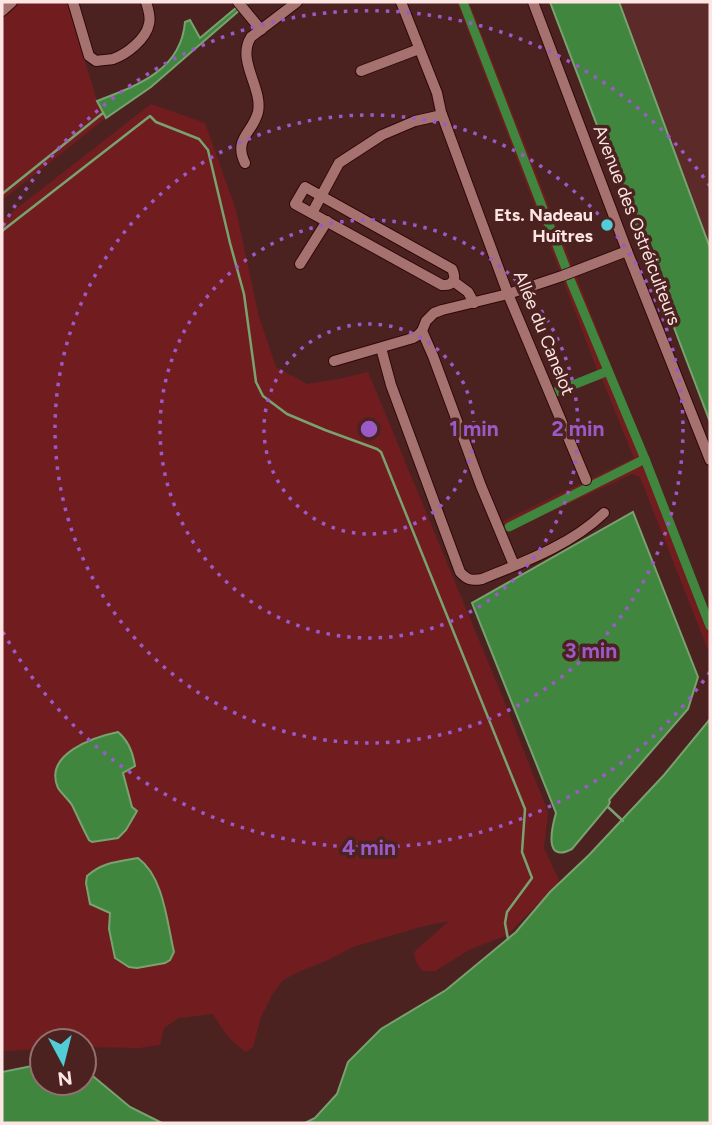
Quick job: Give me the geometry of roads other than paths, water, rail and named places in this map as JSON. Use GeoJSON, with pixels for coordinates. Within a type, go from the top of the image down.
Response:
{"type":"FeatureCollection","features":[{"type":"Feature","properties":{"kind":"street"},"geometry":{"type":"LineString","coordinates":[[2,11],[12,2]]}},
{"type":"Feature","properties":{"kind":"street"},"geometry":{"type":"LineString","coordinates":[[73,2],[89,56],[96,61],[115,58],[136,45],[150,22],[146,2]]}},
{"type":"Feature","properties":{"kind":"street"},"geometry":{"type":"LineString","coordinates":[[238,2],[261,30]]}},
{"type":"Feature","properties":{"kind":"street"},"geometry":{"type":"LineString","coordinates":[[245,163],[241,143],[258,113],[246,45],[251,37],[297,2]]}},
{"type":"Feature","properties":{"kind":"street","name":"Allée du Canelot"},"geometry":{"type":"LineString","coordinates":[[401,2],[437,93],[442,115],[508,294],[586,480]]}},
{"type":"Feature","properties":{"kind":"street","name":"Avenue des Ostréiculteurs"},"geometry":{"type":"LineString","coordinates":[[533,2],[710,460]]}},
{"type":"Feature","properties":{"kind":"street"},"geometry":{"type":"LineString","coordinates":[[361,71],[419,49]]}},
{"type":"Feature","properties":{"kind":"street"},"geometry":{"type":"LineString","coordinates":[[312,213],[339,163],[382,135],[415,121],[442,115]]}},
{"type":"Feature","properties":{"kind":"street"},"geometry":{"type":"LineString","coordinates":[[305,187],[321,196],[452,269],[453,281],[449,285],[442,285],[295,204],[305,187]]}},
{"type":"Feature","properties":{"kind":"street"},"geometry":{"type":"LineString","coordinates":[[300,264],[327,220]]}},
{"type":"Feature","properties":{"kind":"street"},"geometry":{"type":"LineString","coordinates":[[334,361],[413,338],[422,331],[426,321],[434,313],[508,294],[627,251]]}},
{"type":"Feature","properties":{"kind":"street"},"geometry":{"type":"LineString","coordinates":[[453,281],[468,292],[474,303]]}},
{"type":"Feature","properties":{"kind":"street"},"geometry":{"type":"LineString","coordinates":[[422,331],[514,565]]}},
{"type":"Feature","properties":{"kind":"street"},"geometry":{"type":"LineString","coordinates":[[381,348],[391,385],[460,572],[468,579],[482,579],[558,546],[604,513]]}},
{"type":"Feature","properties":{"kind":"waterway"},"geometry":{"type":"LineString","coordinates":[[463,2],[572,284],[645,459],[710,626]]}},
{"type":"Feature","properties":{"kind":"waterway"},"geometry":{"type":"LineString","coordinates":[[2,194],[103,113]]}},
{"type":"Feature","properties":{"kind":"waterway"},"geometry":{"type":"LineString","coordinates":[[2,231],[150,116],[156,122],[199,139],[208,150],[244,294],[256,382],[263,396],[287,414],[381,452],[525,809],[522,852],[532,878],[507,912],[505,923],[508,939]]}},
{"type":"Feature","properties":{"kind":"waterway"},"geometry":{"type":"LineString","coordinates":[[553,393],[608,371]]}},
{"type":"Feature","properties":{"kind":"waterway"},"geometry":{"type":"LineString","coordinates":[[509,527],[645,459]]}},
{"type":"Feature","properties":{"kind":"waterway"},"geometry":{"type":"LineString","coordinates":[[608,807],[623,821]]}},
{"type":"Feature","properties":{"kind":"place","name":"Ets. Nadeau Huîtres"},"geometry":{"type":"Point","coordinates":[607,225]}}]}
